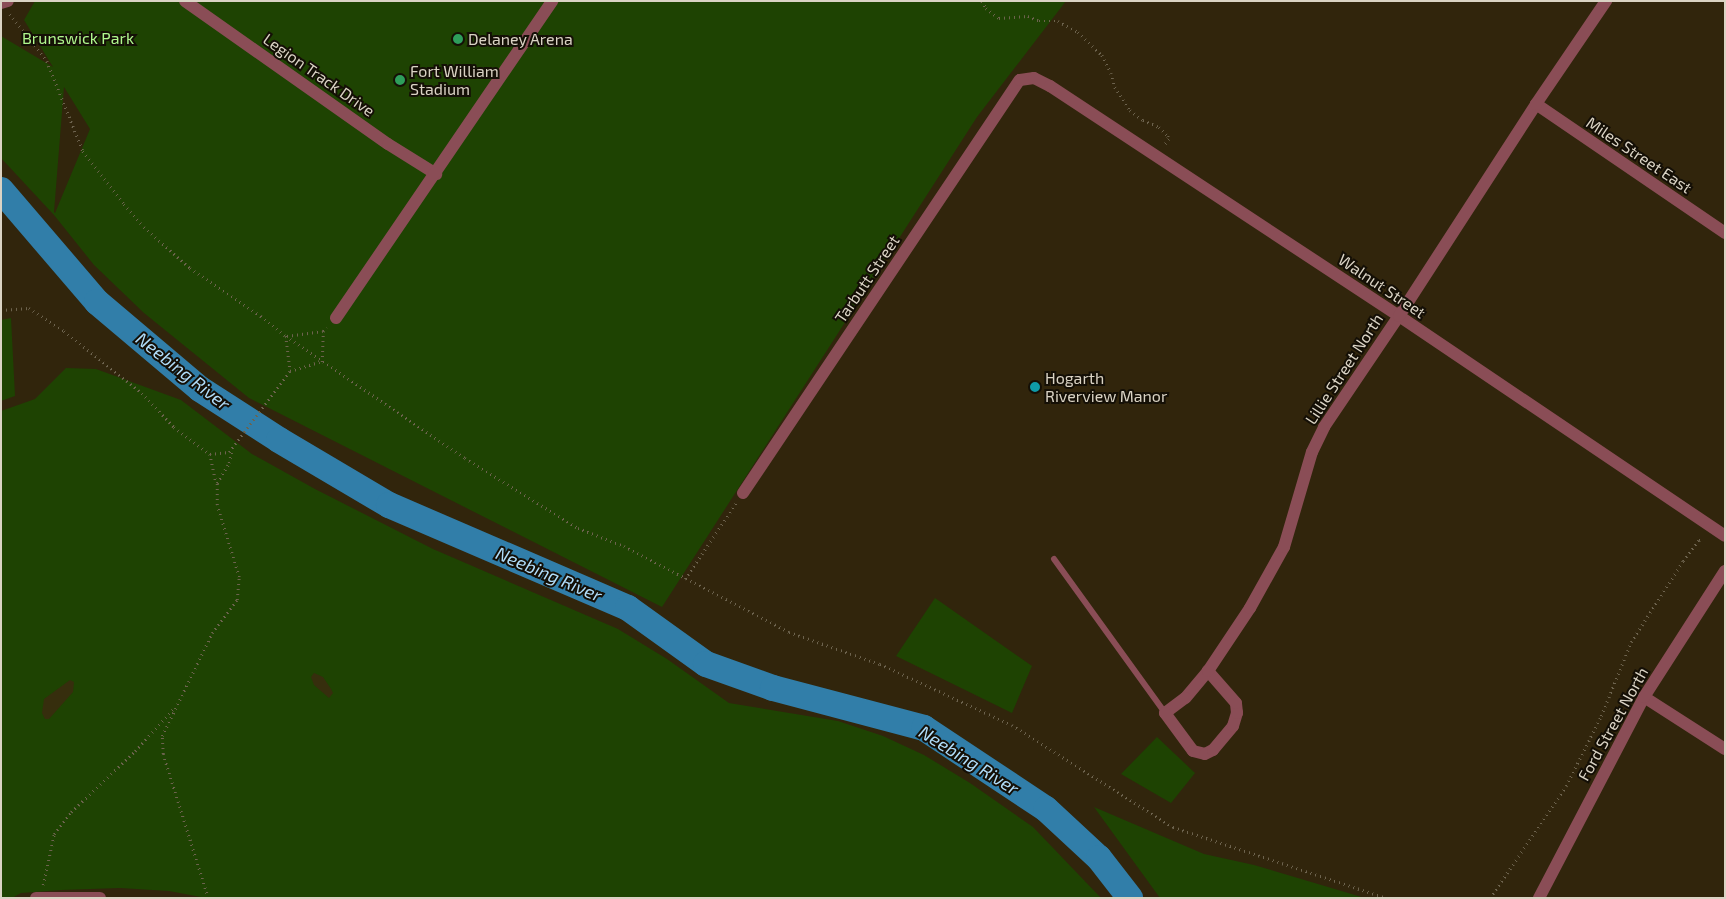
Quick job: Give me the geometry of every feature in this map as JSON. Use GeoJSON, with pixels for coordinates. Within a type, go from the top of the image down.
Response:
{"type":"FeatureCollection","features":[{"type":"Feature","properties":{"kind":"street","name":"Legion Track Drive"},"geometry":{"type":"LineString","coordinates":[[184,1],[388,144],[436,174]]}},
{"type":"Feature","properties":{"kind":"street"},"geometry":{"type":"LineString","coordinates":[[336,318],[436,174],[552,1]]}},
{"type":"Feature","properties":{"kind":"street","name":"Lillie Street North"},"geometry":{"type":"LineString","coordinates":[[1165,713],[1186,698],[1208,671],[1250,608],[1284,547],[1312,452],[1324,427],[1399,316],[1536,104],[1606,1]]}},
{"type":"Feature","properties":{"kind":"street","name":"Walnut Street"},"geometry":{"type":"LineString","coordinates":[[1018,83],[1020,80],[1034,78],[1050,86],[1399,316],[1722,534]]}},
{"type":"Feature","properties":{"kind":"street","name":"Tarbutt Street"},"geometry":{"type":"LineString","coordinates":[[743,493],[1018,83]]}},
{"type":"Feature","properties":{"kind":"street","name":"Miles Street East"},"geometry":{"type":"LineString","coordinates":[[1536,104],[1725,233]]}},
{"type":"Feature","properties":{"kind":"street","name":"Ford Street North"},"geometry":{"type":"LineString","coordinates":[[1539,898],[1644,697],[1725,571]]}},
{"type":"Feature","properties":{"kind":"street"},"geometry":{"type":"LineString","coordinates":[[1165,713],[1193,752],[1205,754],[1214,750],[1233,726],[1237,713],[1236,703],[1208,671]]}},
{"type":"Feature","properties":{"kind":"street"},"geometry":{"type":"LineString","coordinates":[[1644,697],[1725,749]]}},
{"type":"Feature","properties":{"kind":"street"},"geometry":{"type":"LineString","coordinates":[[38,897],[100,898]]}},
{"type":"Feature","properties":{"kind":"lane"},"geometry":{"type":"LineString","coordinates":[[1054,559],[1165,713]]}},
{"type":"Feature","properties":{"kind":"path"},"geometry":{"type":"LineString","coordinates":[[982,1],[986,8],[999,18],[1028,16],[1039,21],[1058,21],[1078,32],[1092,44],[1102,55],[1115,88],[1127,106],[1143,120],[1159,127],[1168,136],[1169,139],[1157,156]]}},
{"type":"Feature","properties":{"kind":"path"},"geometry":{"type":"LineString","coordinates":[[4,3],[47,61],[82,150],[144,227],[190,268],[262,316],[322,362],[465,458],[578,528],[624,546],[789,632],[880,664],[1012,725],[1173,827],[1387,898]]}},
{"type":"Feature","properties":{"kind":"path"},"geometry":{"type":"LineString","coordinates":[[1,310],[29,308],[64,331],[142,393],[174,427],[210,454],[217,483],[217,506],[221,523],[239,577],[237,600],[212,633],[162,736],[163,754],[208,898]]}},
{"type":"Feature","properties":{"kind":"path"},"geometry":{"type":"LineString","coordinates":[[286,336],[323,331],[336,318]]}},
{"type":"Feature","properties":{"kind":"path"},"geometry":{"type":"LineString","coordinates":[[322,362],[323,331]]}},
{"type":"Feature","properties":{"kind":"path"},"geometry":{"type":"LineString","coordinates":[[286,336],[290,371]]}},
{"type":"Feature","properties":{"kind":"path"},"geometry":{"type":"LineString","coordinates":[[210,454],[229,452],[232,449],[290,371],[311,363],[322,362]]}},
{"type":"Feature","properties":{"kind":"path"},"geometry":{"type":"LineString","coordinates":[[217,483],[229,463],[232,449]]}},
{"type":"Feature","properties":{"kind":"path"},"geometry":{"type":"LineString","coordinates":[[686,579],[743,493]]}},
{"type":"Feature","properties":{"kind":"path"},"geometry":{"type":"LineString","coordinates":[[1490,898],[1566,786],[1601,716],[1631,642],[1683,561],[1699,540],[1722,534]]}},
{"type":"Feature","properties":{"kind":"path"},"geometry":{"type":"LineString","coordinates":[[38,897],[54,834],[71,812],[135,751],[177,704]]}},
{"type":"Feature","properties":{"kind":"green space","name":"Brunswick Park"},"geometry":{"type":"Polygon","coordinates":[[[35,1],[1066,1],[977,117],[662,607],[249,398],[144,313],[94,265],[54,215],[1,158],[1,36],[53,67],[24,20],[35,1]],[[64,87],[55,213],[90,129],[64,87]]]}},
{"type":"Feature","properties":{"kind":"green space"},"geometry":{"type":"Polygon","coordinates":[[[11,318],[15,396],[1,401],[1,320],[11,318]]]}},
{"type":"Feature","properties":{"kind":"green space"},"geometry":{"type":"Polygon","coordinates":[[[66,368],[96,369],[181,400],[252,454],[315,489],[433,549],[618,629],[667,659],[729,703],[838,721],[883,736],[924,755],[970,783],[1033,827],[1101,898],[206,898],[169,891],[120,888],[21,893],[12,898],[1,898],[1,411],[35,399],[66,368]]]}},
{"type":"Feature","properties":{"kind":"green space"},"geometry":{"type":"Polygon","coordinates":[[[935,598],[1032,666],[1012,713],[896,656],[935,598]]]}},
{"type":"Feature","properties":{"kind":"green space"},"geometry":{"type":"Polygon","coordinates":[[[1157,737],[1195,773],[1171,803],[1121,774],[1157,737]]]}},
{"type":"Feature","properties":{"kind":"green space"},"geometry":{"type":"Polygon","coordinates":[[[1094,807],[1204,854],[1254,865],[1365,898],[1160,898],[1094,807]]]}},
{"type":"Feature","properties":{"kind":"sand"},"geometry":{"type":"Polygon","coordinates":[[[314,673],[323,677],[331,689],[333,693],[329,698],[314,685],[311,677],[314,673]]]}},
{"type":"Feature","properties":{"kind":"sand"},"geometry":{"type":"Polygon","coordinates":[[[70,680],[74,682],[73,692],[49,719],[45,719],[42,713],[44,699],[70,680]]]}},
{"type":"Feature","properties":{"kind":"waterway","name":"Neebing River"},"geometry":{"type":"LineString","coordinates":[[1,190],[97,302],[200,389],[279,440],[389,505],[628,608],[706,664],[773,688],[924,728],[1046,809],[1099,858],[1130,898]]}},
{"type":"Feature","properties":{"kind":"place","name":"Delaney Arena"},"geometry":{"type":"Point","coordinates":[458,39]}},
{"type":"Feature","properties":{"kind":"place","name":"Fort William Stadium"},"geometry":{"type":"Point","coordinates":[400,80]}},
{"type":"Feature","properties":{"kind":"place","name":"Hogarth Riverview Manor"},"geometry":{"type":"Point","coordinates":[1035,387]}}]}
